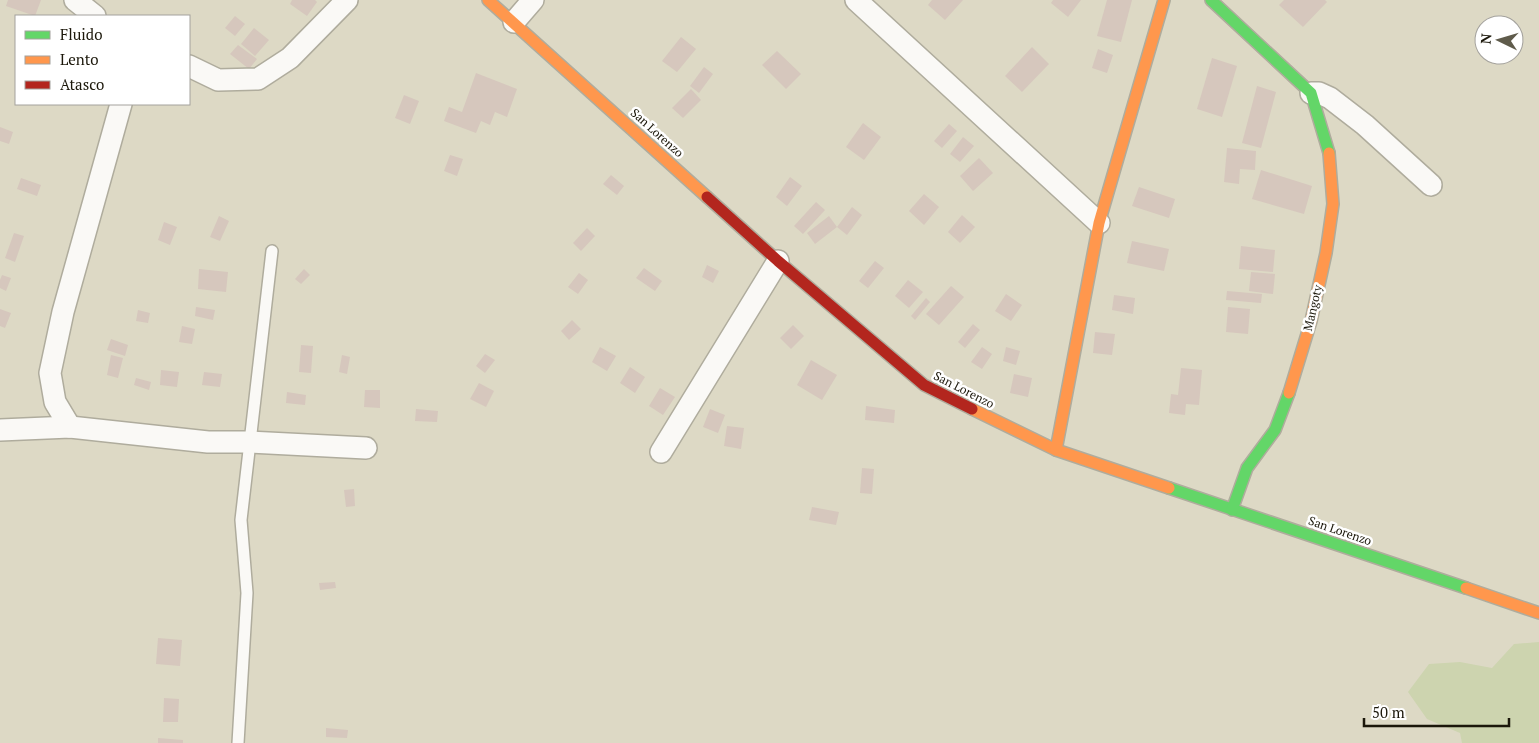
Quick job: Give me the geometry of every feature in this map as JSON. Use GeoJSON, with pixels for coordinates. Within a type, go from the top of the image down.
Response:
{"type":"FeatureCollection","features":[{"type":"Feature","properties":{"kind":"street"},"geometry":{"type":"LineString","coordinates":[[75,0],[95,15]]}},
{"type":"Feature","properties":{"kind":"street"},"geometry":{"type":"LineString","coordinates":[[190,66],[218,80],[258,79],[290,58],[347,0]]}},
{"type":"Feature","properties":{"kind":"street","name":"San Lorenzo"},"geometry":{"type":"LineString","coordinates":[[488,0],[778,261],[924,385],[1056,450],[1539,613]]}},
{"type":"Feature","properties":{"kind":"street"},"geometry":{"type":"LineString","coordinates":[[514,22],[534,0]]}},
{"type":"Feature","properties":{"kind":"street"},"geometry":{"type":"LineString","coordinates":[[856,0],[1099,222]]}},
{"type":"Feature","properties":{"kind":"street"},"geometry":{"type":"LineString","coordinates":[[1056,450],[1099,222],[1164,0]]}},
{"type":"Feature","properties":{"kind":"street"},"geometry":{"type":"LineString","coordinates":[[1211,0],[1311,93],[1319,93],[1330,98],[1365,125],[1431,185]]}},
{"type":"Feature","properties":{"kind":"street","name":"Mangoty"},"geometry":{"type":"LineString","coordinates":[[1232,510],[1247,468],[1275,430],[1294,380],[1311,321],[1326,253],[1333,204],[1330,156],[1311,93]]}},
{"type":"Feature","properties":{"kind":"street"},"geometry":{"type":"LineString","coordinates":[[70,427],[55,402],[50,373],[63,312],[122,105]]}},
{"type":"Feature","properties":{"kind":"street"},"geometry":{"type":"LineString","coordinates":[[661,452],[778,261]]}},
{"type":"Feature","properties":{"kind":"street"},"geometry":{"type":"LineString","coordinates":[[0,430],[70,427],[208,442],[250,442],[366,448]]}},
{"type":"Feature","properties":{"kind":"lane"},"geometry":{"type":"LineString","coordinates":[[238,743],[247,593],[241,520],[272,250]]}},
{"type":"Feature","properties":{"kind":"green space"},"geometry":{"type":"Polygon","coordinates":[[[1539,642],[1539,743],[1462,743],[1460,733],[1427,719],[1408,692],[1429,664],[1460,662],[1492,668],[1514,644],[1539,642]]]}},
{"type":"Feature","properties":{"kind":"building"},"geometry":{"type":"Polygon","coordinates":[[[8,0],[41,0],[35,15],[6,6],[8,0]]]}},
{"type":"Feature","properties":{"kind":"building"},"geometry":{"type":"Polygon","coordinates":[[[292,0],[315,0],[317,2],[307,16],[290,4],[292,0]]]}},
{"type":"Feature","properties":{"kind":"building"},"geometry":{"type":"Polygon","coordinates":[[[932,0],[963,0],[945,20],[928,5],[932,0]]]}},
{"type":"Feature","properties":{"kind":"building"},"geometry":{"type":"Polygon","coordinates":[[[1053,0],[1081,0],[1068,17],[1051,3],[1053,0]]]}},
{"type":"Feature","properties":{"kind":"building"},"geometry":{"type":"Polygon","coordinates":[[[1107,0],[1132,0],[1121,42],[1097,36],[1107,0]]]}},
{"type":"Feature","properties":{"kind":"building"},"geometry":{"type":"Polygon","coordinates":[[[1284,0],[1325,0],[1327,2],[1303,27],[1279,5],[1284,0]]]}},
{"type":"Feature","properties":{"kind":"building"},"geometry":{"type":"Polygon","coordinates":[[[235,16],[245,24],[235,36],[225,28],[235,16]]]}},
{"type":"Feature","properties":{"kind":"building"},"geometry":{"type":"Polygon","coordinates":[[[254,28],[269,40],[255,56],[241,44],[254,28]]]}},
{"type":"Feature","properties":{"kind":"building"},"geometry":{"type":"Polygon","coordinates":[[[681,37],[696,49],[677,72],[662,61],[681,37]]]}},
{"type":"Feature","properties":{"kind":"building"},"geometry":{"type":"Polygon","coordinates":[[[238,45],[257,59],[249,69],[230,54],[238,45]]]}},
{"type":"Feature","properties":{"kind":"building"},"geometry":{"type":"Polygon","coordinates":[[[1032,47],[1049,64],[1022,92],[1005,76],[1032,47]]]}},
{"type":"Feature","properties":{"kind":"building"},"geometry":{"type":"Polygon","coordinates":[[[1098,49],[1113,55],[1107,73],[1092,68],[1098,49]]]}},
{"type":"Feature","properties":{"kind":"building"},"geometry":{"type":"Polygon","coordinates":[[[777,51],[801,74],[786,89],[762,65],[777,51]]]}},
{"type":"Feature","properties":{"kind":"building"},"geometry":{"type":"Polygon","coordinates":[[[1212,58],[1237,66],[1222,117],[1197,109],[1212,58]]]}},
{"type":"Feature","properties":{"kind":"building"},"geometry":{"type":"Polygon","coordinates":[[[704,67],[713,74],[699,93],[690,86],[704,67]]]}},
{"type":"Feature","properties":{"kind":"building"},"geometry":{"type":"Polygon","coordinates":[[[476,73],[517,89],[507,117],[495,112],[490,125],[481,121],[476,133],[444,121],[449,107],[462,112],[476,73]]]}},
{"type":"Feature","properties":{"kind":"building"},"geometry":{"type":"Polygon","coordinates":[[[1257,86],[1276,92],[1261,148],[1242,143],[1257,86]]]}},
{"type":"Feature","properties":{"kind":"building"},"geometry":{"type":"Polygon","coordinates":[[[691,89],[701,100],[683,118],[672,108],[691,89]]]}},
{"type":"Feature","properties":{"kind":"building"},"geometry":{"type":"Polygon","coordinates":[[[404,95],[419,101],[410,124],[395,118],[404,95]]]}},
{"type":"Feature","properties":{"kind":"building"},"geometry":{"type":"Polygon","coordinates":[[[863,123],[881,137],[864,160],[846,147],[863,123]]]}},
{"type":"Feature","properties":{"kind":"building"},"geometry":{"type":"Polygon","coordinates":[[[949,124],[957,131],[942,148],[934,141],[949,124]]]}},
{"type":"Feature","properties":{"kind":"building"},"geometry":{"type":"Polygon","coordinates":[[[0,127],[13,132],[9,144],[0,141],[0,127]]]}},
{"type":"Feature","properties":{"kind":"building"},"geometry":{"type":"Polygon","coordinates":[[[963,137],[974,146],[960,162],[950,154],[963,137]]]}},
{"type":"Feature","properties":{"kind":"building"},"geometry":{"type":"Polygon","coordinates":[[[1227,148],[1256,151],[1255,170],[1240,169],[1239,184],[1224,182],[1227,148]]]}},
{"type":"Feature","properties":{"kind":"building"},"geometry":{"type":"Polygon","coordinates":[[[450,155],[463,159],[457,176],[444,171],[450,155]]]}},
{"type":"Feature","properties":{"kind":"building"},"geometry":{"type":"Polygon","coordinates":[[[979,158],[993,173],[973,191],[960,176],[979,158]]]}},
{"type":"Feature","properties":{"kind":"building"},"geometry":{"type":"Polygon","coordinates":[[[1261,170],[1312,186],[1304,214],[1252,199],[1261,170]]]}},
{"type":"Feature","properties":{"kind":"building"},"geometry":{"type":"Polygon","coordinates":[[[611,175],[624,186],[617,195],[603,184],[611,175]]]}},
{"type":"Feature","properties":{"kind":"building"},"geometry":{"type":"Polygon","coordinates":[[[790,177],[802,186],[787,206],[776,197],[790,177]]]}},
{"type":"Feature","properties":{"kind":"building"},"geometry":{"type":"Polygon","coordinates":[[[21,178],[41,185],[37,196],[17,189],[21,178]]]}},
{"type":"Feature","properties":{"kind":"building"},"geometry":{"type":"Polygon","coordinates":[[[1139,187],[1175,199],[1169,218],[1132,206],[1139,187]]]}},
{"type":"Feature","properties":{"kind":"building"},"geometry":{"type":"Polygon","coordinates":[[[924,194],[939,207],[924,225],[909,211],[924,194]]]}},
{"type":"Feature","properties":{"kind":"building"},"geometry":{"type":"Polygon","coordinates":[[[816,202],[825,210],[803,234],[794,226],[816,202]]]}},
{"type":"Feature","properties":{"kind":"building"},"geometry":{"type":"Polygon","coordinates":[[[852,207],[862,215],[847,235],[837,227],[852,207]]]}},
{"type":"Feature","properties":{"kind":"building"},"geometry":{"type":"Polygon","coordinates":[[[962,215],[975,227],[960,243],[948,232],[962,215]]]}},
{"type":"Feature","properties":{"kind":"building"},"geometry":{"type":"Polygon","coordinates":[[[219,216],[229,221],[220,241],[210,237],[219,216]]]}},
{"type":"Feature","properties":{"kind":"building"},"geometry":{"type":"Polygon","coordinates":[[[829,216],[837,227],[815,244],[807,233],[829,216]]]}},
{"type":"Feature","properties":{"kind":"building"},"geometry":{"type":"Polygon","coordinates":[[[164,222],[177,227],[170,245],[158,240],[164,222]]]}},
{"type":"Feature","properties":{"kind":"building"},"geometry":{"type":"Polygon","coordinates":[[[587,228],[595,236],[581,251],[573,243],[587,228]]]}},
{"type":"Feature","properties":{"kind":"building"},"geometry":{"type":"Polygon","coordinates":[[[14,233],[24,236],[15,262],[5,258],[14,233]]]}},
{"type":"Feature","properties":{"kind":"building"},"geometry":{"type":"Polygon","coordinates":[[[1132,241],[1169,249],[1164,271],[1127,263],[1132,241]]]}},
{"type":"Feature","properties":{"kind":"building"},"geometry":{"type":"Polygon","coordinates":[[[1241,246],[1275,250],[1273,272],[1239,269],[1241,246]]]}},
{"type":"Feature","properties":{"kind":"building"},"geometry":{"type":"Polygon","coordinates":[[[875,261],[884,268],[868,288],[859,281],[875,261]]]}},
{"type":"Feature","properties":{"kind":"building"},"geometry":{"type":"Polygon","coordinates":[[[707,265],[719,271],[713,283],[702,277],[707,265]]]}},
{"type":"Feature","properties":{"kind":"building"},"geometry":{"type":"Polygon","coordinates":[[[644,268],[662,281],[655,291],[636,278],[644,268]]]}},
{"type":"Feature","properties":{"kind":"building"},"geometry":{"type":"Polygon","coordinates":[[[199,269],[228,272],[226,292],[198,289],[199,269]]]}},
{"type":"Feature","properties":{"kind":"building"},"geometry":{"type":"Polygon","coordinates":[[[304,269],[310,275],[301,284],[295,279],[304,269]]]}},
{"type":"Feature","properties":{"kind":"building"},"geometry":{"type":"Polygon","coordinates":[[[1251,272],[1275,274],[1273,294],[1249,291],[1251,272]]]}},
{"type":"Feature","properties":{"kind":"building"},"geometry":{"type":"Polygon","coordinates":[[[579,273],[588,280],[578,294],[568,287],[579,273]]]}},
{"type":"Feature","properties":{"kind":"building"},"geometry":{"type":"Polygon","coordinates":[[[2,275],[11,278],[6,291],[0,288],[2,275]]]}},
{"type":"Feature","properties":{"kind":"building"},"geometry":{"type":"Polygon","coordinates":[[[908,280],[923,292],[909,308],[895,296],[908,280]]]}},
{"type":"Feature","properties":{"kind":"building"},"geometry":{"type":"Polygon","coordinates":[[[951,286],[964,297],[939,325],[926,314],[951,286]]]}},
{"type":"Feature","properties":{"kind":"building"},"geometry":{"type":"Polygon","coordinates":[[[1227,291],[1262,294],[1261,303],[1226,300],[1227,291]]]}},
{"type":"Feature","properties":{"kind":"building"},"geometry":{"type":"Polygon","coordinates":[[[1006,294],[1022,305],[1011,321],[995,311],[1006,294]]]}},
{"type":"Feature","properties":{"kind":"building"},"geometry":{"type":"Polygon","coordinates":[[[1114,295],[1135,298],[1133,314],[1112,310],[1114,295]]]}},
{"type":"Feature","properties":{"kind":"building"},"geometry":{"type":"Polygon","coordinates":[[[926,298],[930,302],[915,320],[911,316],[926,298]]]}},
{"type":"Feature","properties":{"kind":"building"},"geometry":{"type":"Polygon","coordinates":[[[196,307],[215,310],[213,320],[195,316],[196,307]]]}},
{"type":"Feature","properties":{"kind":"building"},"geometry":{"type":"Polygon","coordinates":[[[1228,307],[1250,309],[1248,334],[1226,332],[1228,307]]]}},
{"type":"Feature","properties":{"kind":"building"},"geometry":{"type":"Polygon","coordinates":[[[0,309],[11,313],[5,328],[0,326],[0,309]]]}},
{"type":"Feature","properties":{"kind":"building"},"geometry":{"type":"Polygon","coordinates":[[[138,310],[150,313],[148,323],[136,321],[138,310]]]}},
{"type":"Feature","properties":{"kind":"building"},"geometry":{"type":"Polygon","coordinates":[[[572,320],[581,329],[569,340],[561,331],[572,320]]]}},
{"type":"Feature","properties":{"kind":"building"},"geometry":{"type":"Polygon","coordinates":[[[973,324],[980,330],[965,348],[958,342],[973,324]]]}},
{"type":"Feature","properties":{"kind":"building"},"geometry":{"type":"Polygon","coordinates":[[[793,325],[804,336],[791,349],[780,338],[793,325]]]}},
{"type":"Feature","properties":{"kind":"building"},"geometry":{"type":"Polygon","coordinates":[[[182,326],[195,329],[192,344],[179,342],[182,326]]]}},
{"type":"Feature","properties":{"kind":"building"},"geometry":{"type":"Polygon","coordinates":[[[1095,332],[1115,334],[1112,355],[1093,353],[1095,332]]]}},
{"type":"Feature","properties":{"kind":"building"},"geometry":{"type":"Polygon","coordinates":[[[111,339],[128,345],[125,356],[107,350],[111,339]]]}},
{"type":"Feature","properties":{"kind":"building"},"geometry":{"type":"Polygon","coordinates":[[[301,345],[313,346],[311,373],[299,372],[301,345]]]}},
{"type":"Feature","properties":{"kind":"building"},"geometry":{"type":"Polygon","coordinates":[[[600,347],[616,356],[607,371],[592,362],[600,347]]]}},
{"type":"Feature","properties":{"kind":"building"},"geometry":{"type":"Polygon","coordinates":[[[982,347],[992,354],[982,369],[971,362],[982,347]]]}},
{"type":"Feature","properties":{"kind":"building"},"geometry":{"type":"Polygon","coordinates":[[[1006,347],[1020,351],[1016,365],[1003,361],[1006,347]]]}},
{"type":"Feature","properties":{"kind":"building"},"geometry":{"type":"Polygon","coordinates":[[[485,354],[495,360],[485,373],[476,366],[485,354]]]}},
{"type":"Feature","properties":{"kind":"building"},"geometry":{"type":"Polygon","coordinates":[[[111,355],[123,358],[118,378],[107,375],[111,355]]]}},
{"type":"Feature","properties":{"kind":"building"},"geometry":{"type":"Polygon","coordinates":[[[342,355],[350,357],[347,374],[339,372],[342,355]]]}},
{"type":"Feature","properties":{"kind":"building"},"geometry":{"type":"Polygon","coordinates":[[[811,360],[837,375],[822,400],[797,385],[811,360]]]}},
{"type":"Feature","properties":{"kind":"building"},"geometry":{"type":"Polygon","coordinates":[[[630,367],[645,377],[635,393],[620,383],[630,367]]]}},
{"type":"Feature","properties":{"kind":"building"},"geometry":{"type":"Polygon","coordinates":[[[1181,368],[1202,370],[1199,405],[1186,404],[1185,415],[1169,413],[1171,394],[1178,395],[1181,368]]]}},
{"type":"Feature","properties":{"kind":"building"},"geometry":{"type":"Polygon","coordinates":[[[161,370],[179,372],[177,387],[160,385],[161,370]]]}},
{"type":"Feature","properties":{"kind":"building"},"geometry":{"type":"Polygon","coordinates":[[[204,372],[222,374],[220,387],[202,385],[204,372]]]}},
{"type":"Feature","properties":{"kind":"building"},"geometry":{"type":"Polygon","coordinates":[[[1014,374],[1032,378],[1028,397],[1010,393],[1014,374]]]}},
{"type":"Feature","properties":{"kind":"building"},"geometry":{"type":"Polygon","coordinates":[[[136,378],[151,382],[149,390],[134,385],[136,378]]]}},
{"type":"Feature","properties":{"kind":"building"},"geometry":{"type":"Polygon","coordinates":[[[479,383],[494,391],[486,407],[470,399],[479,383]]]}},
{"type":"Feature","properties":{"kind":"building"},"geometry":{"type":"Polygon","coordinates":[[[660,388],[675,397],[663,415],[649,406],[660,388]]]}},
{"type":"Feature","properties":{"kind":"building"},"geometry":{"type":"Polygon","coordinates":[[[365,390],[380,390],[380,408],[364,407],[365,390]]]}},
{"type":"Feature","properties":{"kind":"building"},"geometry":{"type":"Polygon","coordinates":[[[287,392],[306,395],[305,405],[286,403],[287,392]]]}},
{"type":"Feature","properties":{"kind":"building"},"geometry":{"type":"Polygon","coordinates":[[[866,406],[895,410],[894,423],[865,420],[866,406]]]}},
{"type":"Feature","properties":{"kind":"building"},"geometry":{"type":"Polygon","coordinates":[[[416,409],[438,411],[437,422],[415,421],[416,409]]]}},
{"type":"Feature","properties":{"kind":"building"},"geometry":{"type":"Polygon","coordinates":[[[710,409],[725,415],[718,433],[703,427],[710,409]]]}},
{"type":"Feature","properties":{"kind":"building"},"geometry":{"type":"Polygon","coordinates":[[[727,426],[744,428],[741,449],[724,446],[727,426]]]}},
{"type":"Feature","properties":{"kind":"building"},"geometry":{"type":"Polygon","coordinates":[[[862,468],[874,469],[872,494],[860,493],[862,468]]]}},
{"type":"Feature","properties":{"kind":"building"},"geometry":{"type":"Polygon","coordinates":[[[354,489],[355,506],[346,507],[344,490],[354,489]]]}},
{"type":"Feature","properties":{"kind":"building"},"geometry":{"type":"Polygon","coordinates":[[[812,507],[839,512],[836,525],[809,520],[812,507]]]}},
{"type":"Feature","properties":{"kind":"building"},"geometry":{"type":"Polygon","coordinates":[[[335,582],[336,588],[320,590],[319,583],[335,582]]]}},
{"type":"Feature","properties":{"kind":"building"},"geometry":{"type":"Polygon","coordinates":[[[158,638],[182,640],[180,666],[156,664],[158,638]]]}},
{"type":"Feature","properties":{"kind":"building"},"geometry":{"type":"Polygon","coordinates":[[[164,698],[179,699],[178,722],[163,722],[164,698]]]}},
{"type":"Feature","properties":{"kind":"building"},"geometry":{"type":"Polygon","coordinates":[[[326,728],[348,730],[347,738],[326,737],[326,728]]]}},
{"type":"Feature","properties":{"kind":"building"},"geometry":{"type":"Polygon","coordinates":[[[158,738],[183,740],[183,743],[158,743],[158,738]]]}},
{"type":"Feature","properties":{"kind":"traffic: fast"},"geometry":{"type":"LineString","coordinates":[[1211,0],[1311,93],[1329,153]]}},
{"type":"Feature","properties":{"kind":"traffic: fast"},"geometry":{"type":"LineString","coordinates":[[1232,510],[1247,468],[1275,430],[1289,393]]}},
{"type":"Feature","properties":{"kind":"traffic: fast"},"geometry":{"type":"LineString","coordinates":[[1169,488],[1466,588]]}},
{"type":"Feature","properties":{"kind":"traffic: slow"},"geometry":{"type":"LineString","coordinates":[[488,0],[707,197]]}},
{"type":"Feature","properties":{"kind":"traffic: slow"},"geometry":{"type":"LineString","coordinates":[[1056,450],[1099,223],[1164,0]]}},
{"type":"Feature","properties":{"kind":"traffic: slow"},"geometry":{"type":"LineString","coordinates":[[1289,393],[1311,321],[1326,253],[1333,204],[1329,153]]}},
{"type":"Feature","properties":{"kind":"traffic: slow"},"geometry":{"type":"LineString","coordinates":[[972,409],[1056,450],[1169,488]]}},
{"type":"Feature","properties":{"kind":"traffic: slow"},"geometry":{"type":"LineString","coordinates":[[1466,588],[1539,613]]}},
{"type":"Feature","properties":{"kind":"traffic: jam"},"geometry":{"type":"LineString","coordinates":[[707,197],[778,261],[924,385],[972,409]]}}]}
